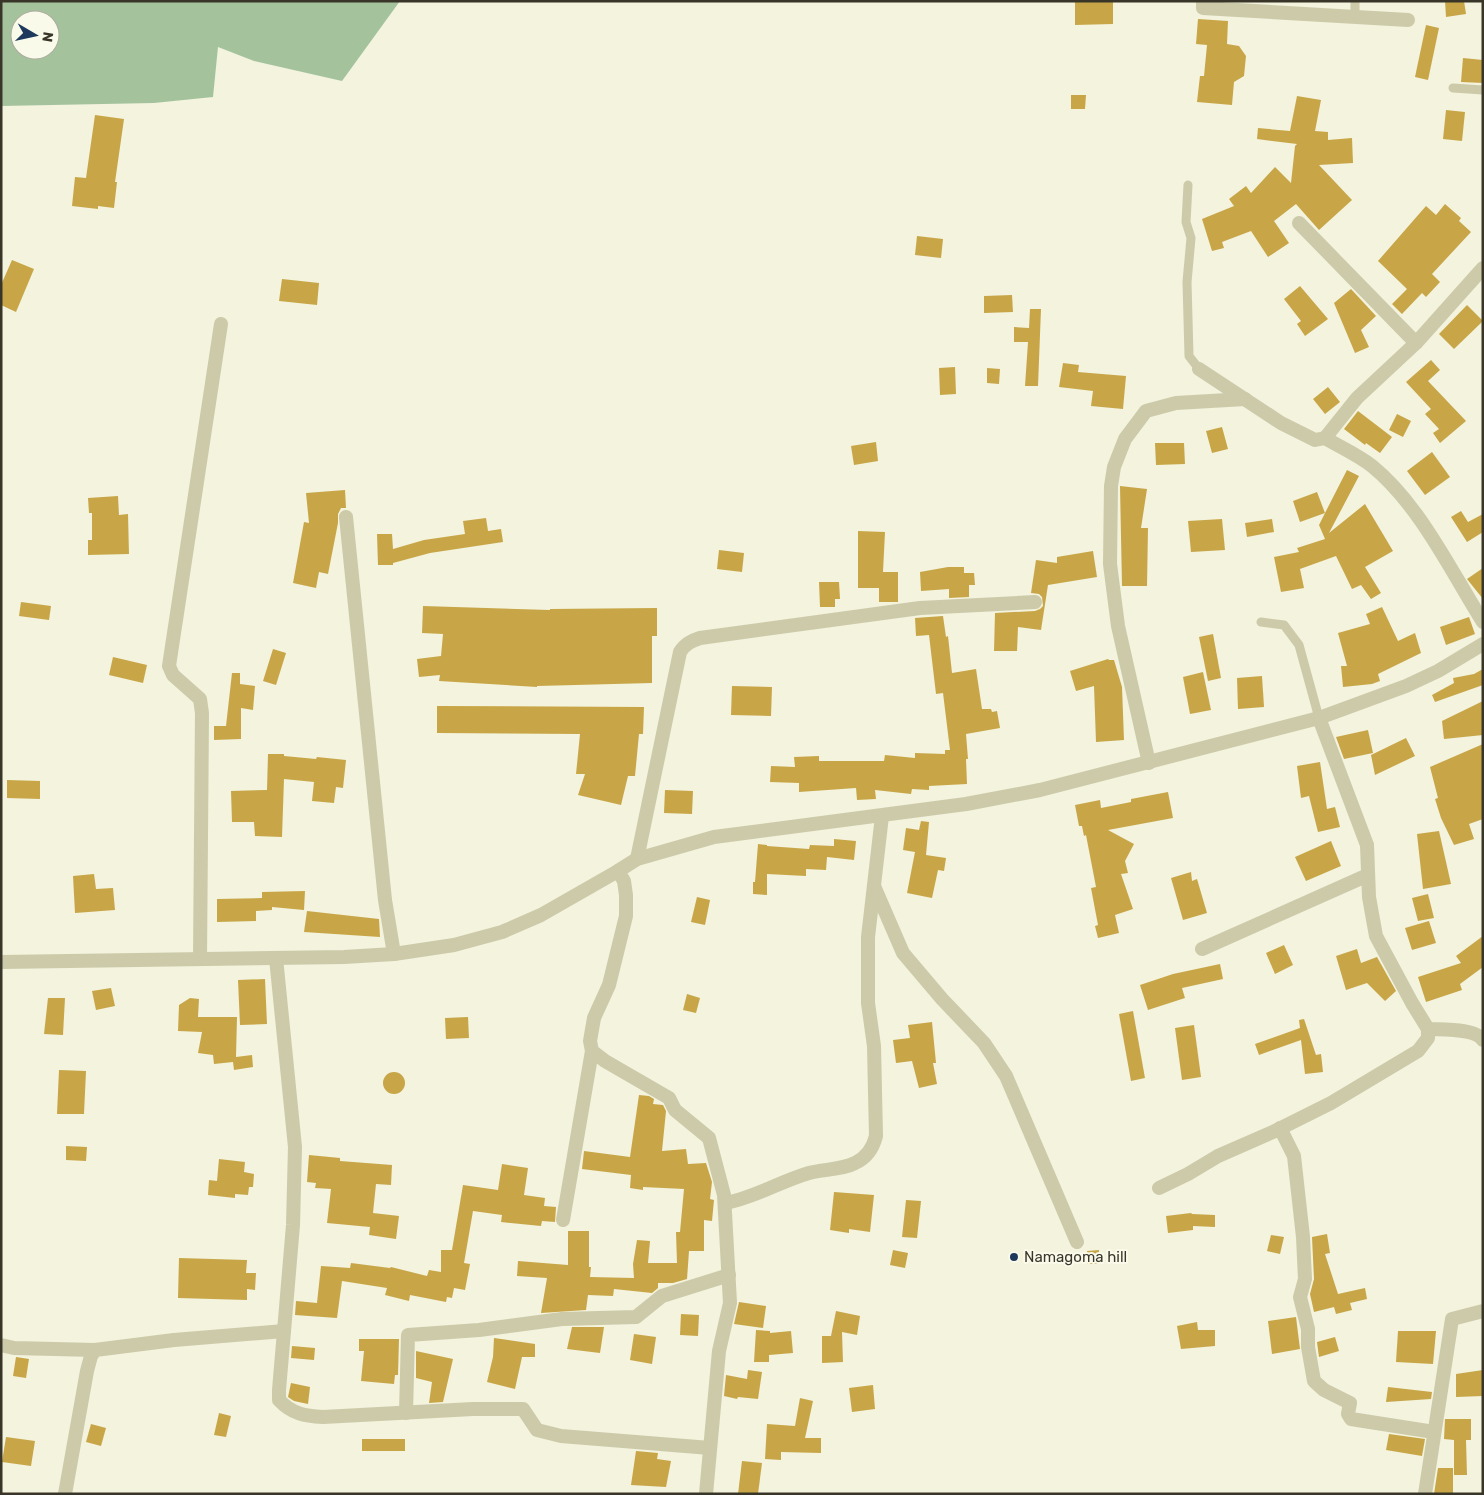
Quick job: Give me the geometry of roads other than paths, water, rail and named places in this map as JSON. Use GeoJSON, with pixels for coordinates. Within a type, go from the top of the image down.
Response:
{"type":"FeatureCollection","features":[{"type":"Feature","properties":{"kind":"street"},"geometry":{"type":"LineString","coordinates":[[1203,1],[1203,8],[1408,20]]}},
{"type":"Feature","properties":{"kind":"street"},"geometry":{"type":"LineString","coordinates":[[1299,223],[1416,343]]}},
{"type":"Feature","properties":{"kind":"street"},"geometry":{"type":"LineString","coordinates":[[1199,369],[1281,423],[1315,440],[1325,438],[1357,398],[1416,343],[1483,268]]}},
{"type":"Feature","properties":{"kind":"street"},"geometry":{"type":"LineString","coordinates":[[200,959],[202,713],[200,699],[173,675],[169,666],[221,324]]}},
{"type":"Feature","properties":{"kind":"street"},"geometry":{"type":"LineString","coordinates":[[1149,763],[1118,626],[1110,564],[1111,486],[1114,467],[1125,439],[1146,411],[1176,402],[1245,399]]}},
{"type":"Feature","properties":{"kind":"street"},"geometry":{"type":"LineString","coordinates":[[1325,438],[1370,465],[1399,491],[1444,557],[1483,622]]}},
{"type":"Feature","properties":{"kind":"street"},"geometry":{"type":"LineString","coordinates":[[346,517],[385,900],[394,954]]}},
{"type":"Feature","properties":{"kind":"street"},"geometry":{"type":"LineString","coordinates":[[638,859],[680,652],[690,642],[700,638],[920,608],[1035,602]]}},
{"type":"Feature","properties":{"kind":"street"},"geometry":{"type":"LineString","coordinates":[[1,962],[344,957],[394,954],[454,945],[502,932],[541,915],[638,859],[714,837],[966,804],[1040,790],[1149,763],[1319,718],[1406,686],[1483,644]]}},
{"type":"Feature","properties":{"kind":"street"},"geometry":{"type":"LineString","coordinates":[[1159,1188],[1188,1174],[1218,1156],[1330,1103],[1418,1051],[1428,1038],[1428,1029],[1376,936],[1369,897],[1367,845],[1319,718]]}},
{"type":"Feature","properties":{"kind":"street"},"geometry":{"type":"LineString","coordinates":[[725,1203],[744,1198],[809,1173],[854,1164],[865,1157],[873,1146],[876,1136],[874,1046],[868,1003],[868,937],[882,816]]}},
{"type":"Feature","properties":{"kind":"street"},"geometry":{"type":"LineString","coordinates":[[563,1220],[592,1051],[590,1041],[594,1018],[609,985],[626,916],[624,881],[618,872]]}},
{"type":"Feature","properties":{"kind":"street"},"geometry":{"type":"LineString","coordinates":[[1202,949],[1368,875]]}},
{"type":"Feature","properties":{"kind":"street"},"geometry":{"type":"LineString","coordinates":[[874,885],[903,953],[942,999],[984,1043],[1006,1076],[1077,1242]]}},
{"type":"Feature","properties":{"kind":"street"},"geometry":{"type":"LineString","coordinates":[[276,958],[295,1147],[294,1225],[279,1390],[280,1400],[292,1412],[306,1416],[324,1417],[473,1409],[522,1409],[537,1430],[562,1436],[710,1448]]}},
{"type":"Feature","properties":{"kind":"street"},"geometry":{"type":"LineString","coordinates":[[1428,1029],[1465,1031],[1480,1036],[1483,1040]]}},
{"type":"Feature","properties":{"kind":"street"},"geometry":{"type":"LineString","coordinates":[[592,1051],[605,1061],[669,1098],[675,1110],[709,1138],[725,1203],[730,1303],[720,1351],[706,1494]]}},
{"type":"Feature","properties":{"kind":"street"},"geometry":{"type":"LineString","coordinates":[[1280,1128],[1294,1156],[1304,1238],[1305,1279],[1300,1297],[1308,1329],[1308,1347],[1314,1380],[1324,1390],[1350,1403],[1348,1414],[1351,1419],[1434,1432]]}},
{"type":"Feature","properties":{"kind":"street"},"geometry":{"type":"LineString","coordinates":[[406,1413],[408,1335],[479,1330],[562,1319],[636,1317],[662,1296],[729,1275]]}},
{"type":"Feature","properties":{"kind":"street"},"geometry":{"type":"LineString","coordinates":[[1425,1493],[1452,1319],[1483,1311]]}},
{"type":"Feature","properties":{"kind":"street"},"geometry":{"type":"LineString","coordinates":[[1,1345],[14,1348],[96,1350],[174,1340],[284,1331]]}},
{"type":"Feature","properties":{"kind":"street"},"geometry":{"type":"LineString","coordinates":[[65,1494],[87,1372],[91,1356],[96,1350]]}},
{"type":"Feature","properties":{"kind":"lane"},"geometry":{"type":"LineString","coordinates":[[1355,1],[1355,17]]}},
{"type":"Feature","properties":{"kind":"lane"},"geometry":{"type":"LineString","coordinates":[[1453,88],[1483,90]]}},
{"type":"Feature","properties":{"kind":"lane"},"geometry":{"type":"LineString","coordinates":[[1188,185],[1186,222],[1191,238],[1187,282],[1189,356],[1199,369]]}},
{"type":"Feature","properties":{"kind":"lane"},"geometry":{"type":"LineString","coordinates":[[1261,622],[1284,624],[1299,645],[1319,718]]}},
{"type":"Feature","properties":{"kind":"place","name":"Namagoma hill"},"geometry":{"type":"Point","coordinates":[1014,1257]}}]}
